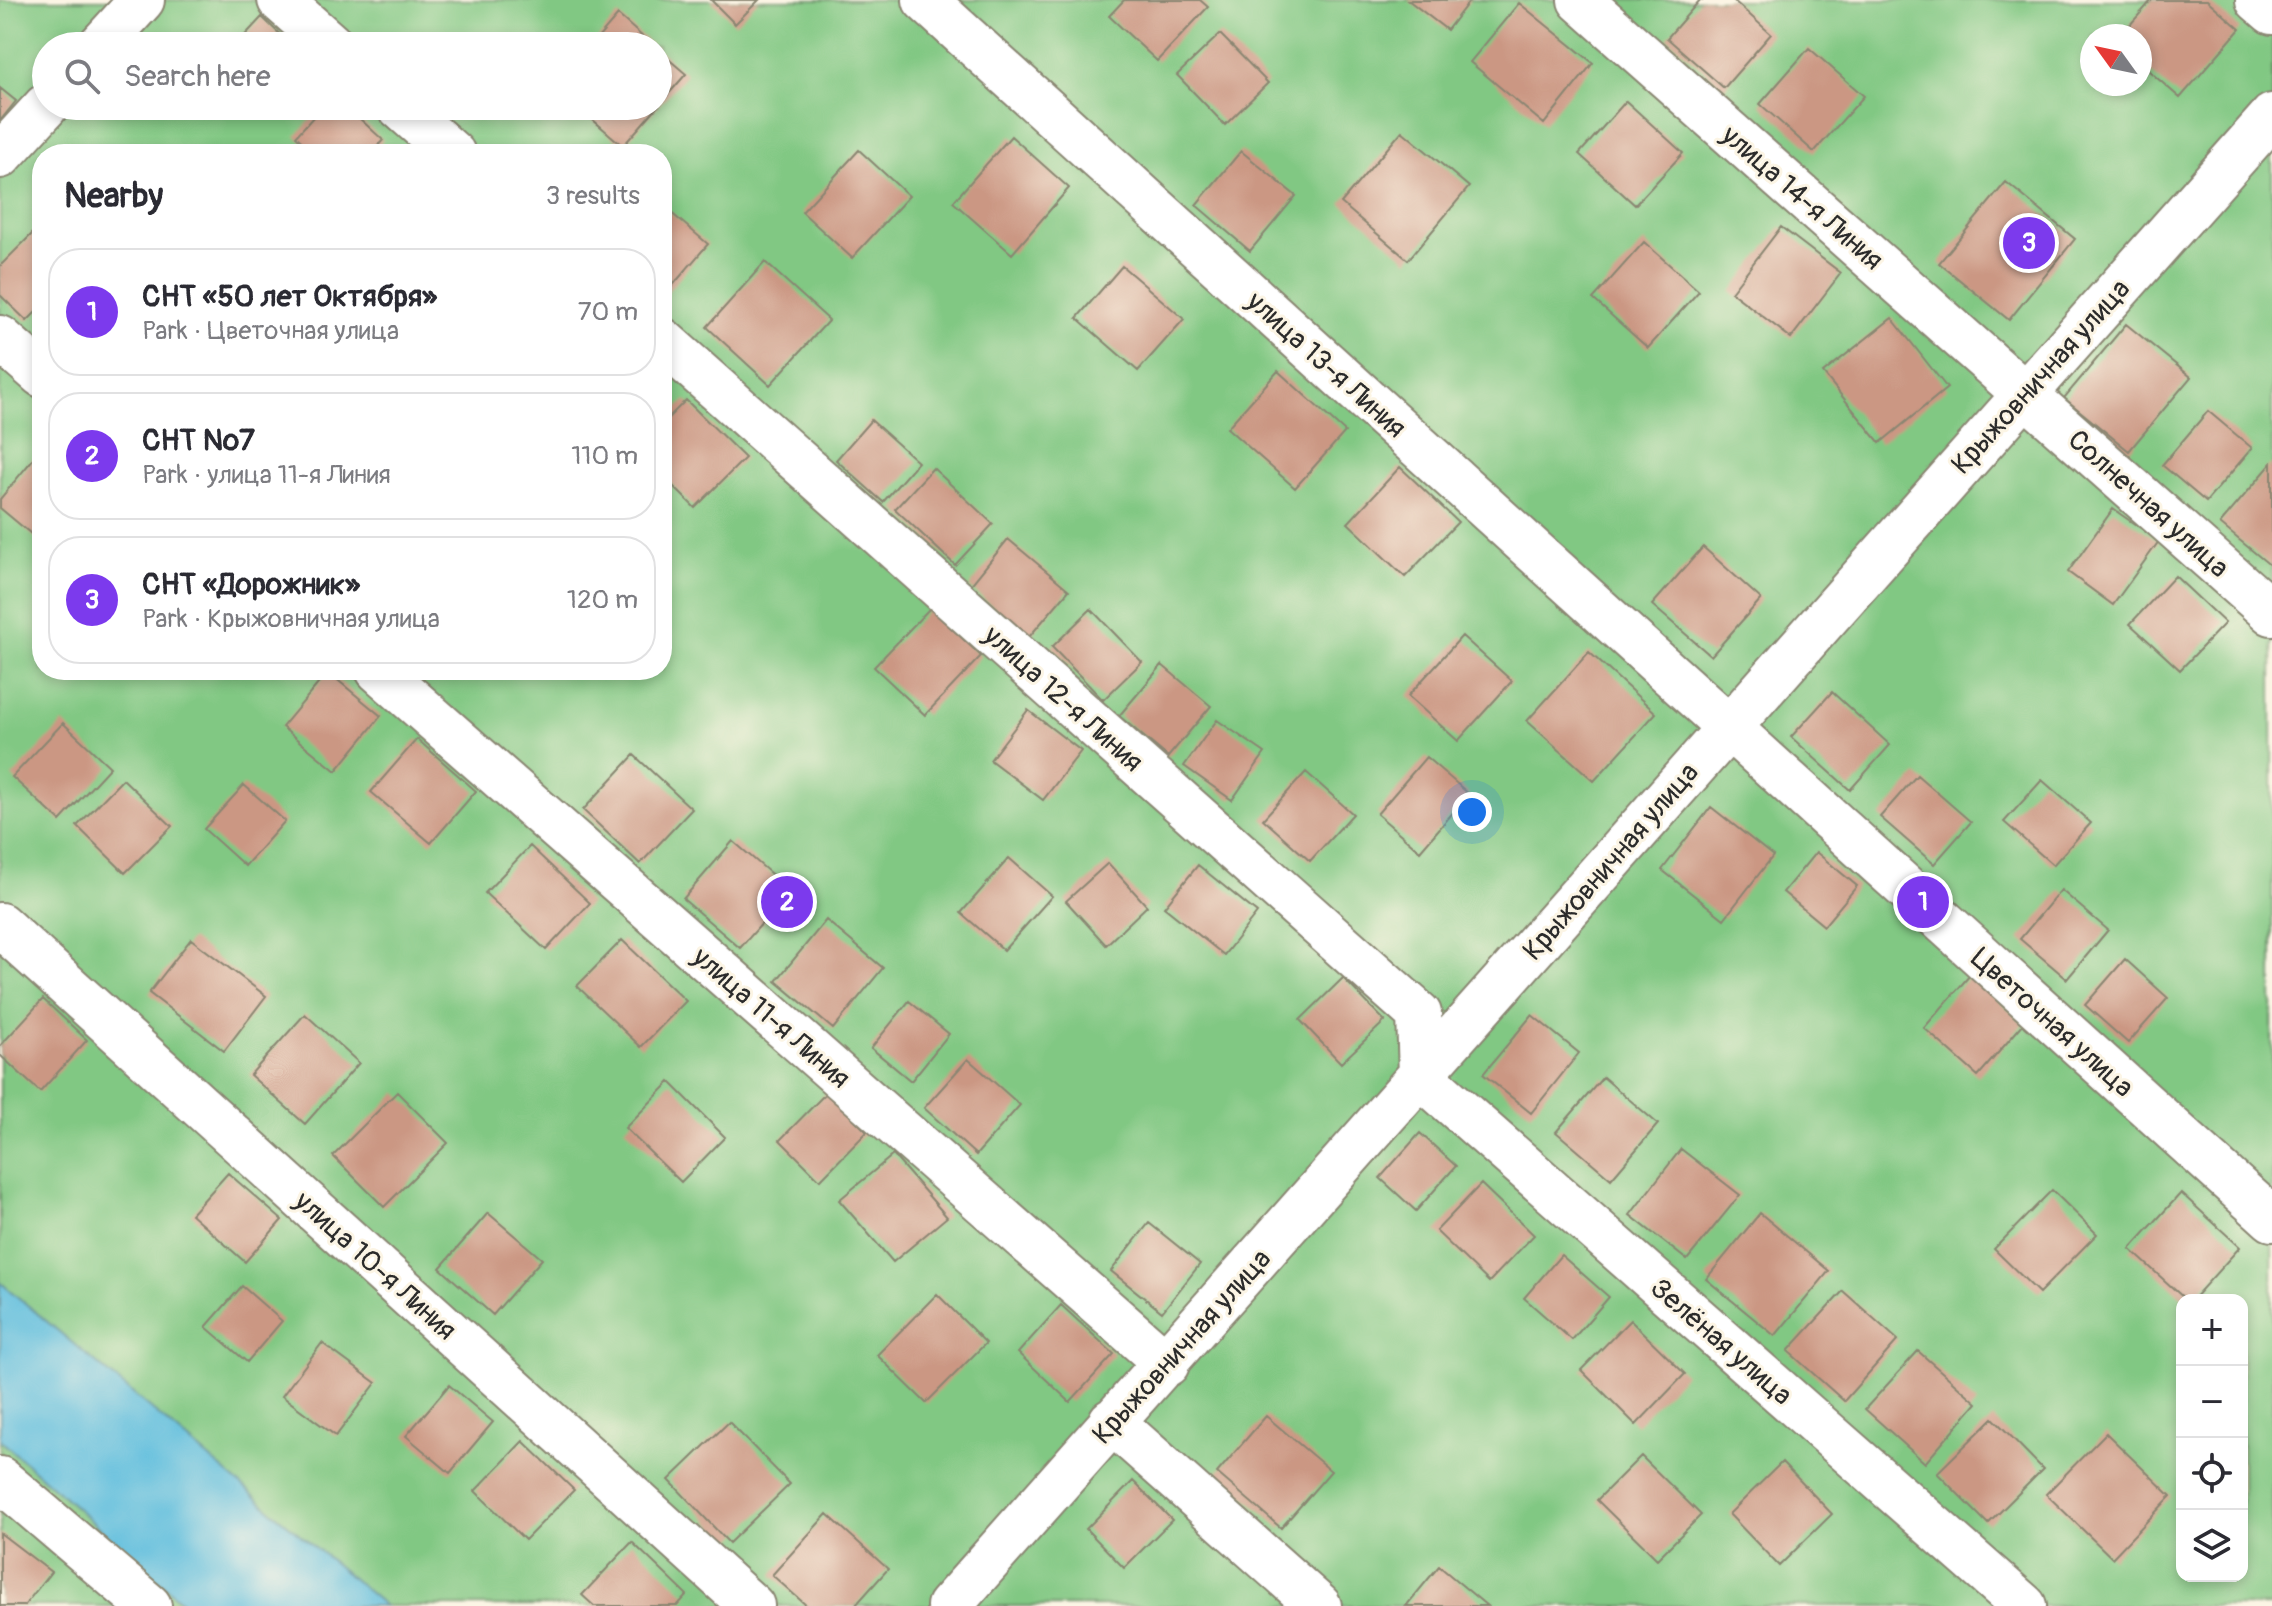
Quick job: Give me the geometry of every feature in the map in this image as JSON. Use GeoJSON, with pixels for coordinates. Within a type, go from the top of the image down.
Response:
{"type":"FeatureCollection","features":[{"type":"Feature","properties":{"kind":"street"},"geometry":{"type":"LineString","coordinates":[[113,32],[142,0]]}},
{"type":"Feature","properties":{"kind":"street"},"geometry":{"type":"LineString","coordinates":[[280,0],[316,32]]}},
{"type":"Feature","properties":{"kind":"street","name":"улица 13-я Линия"},"geometry":{"type":"LineString","coordinates":[[925,0],[1728,728]]}},
{"type":"Feature","properties":{"kind":"street","name":"улица 14-я Линия"},"geometry":{"type":"LineString","coordinates":[[1580,0],[2025,393]]}},
{"type":"Feature","properties":{"kind":"street"},"geometry":{"type":"LineString","coordinates":[[2258,0],[2272,12]]}},
{"type":"Feature","properties":{"kind":"street","name":"Крыжовничная улица"},"geometry":{"type":"LineString","coordinates":[[949,1606],[2272,116]]}},
{"type":"Feature","properties":{"kind":"street"},"geometry":{"type":"LineString","coordinates":[[0,156],[33,120]]}},
{"type":"Feature","properties":{"kind":"street"},"geometry":{"type":"LineString","coordinates":[[415,120],[442,144]]}},
{"type":"Feature","properties":{"kind":"street"},"geometry":{"type":"LineString","coordinates":[[0,338],[32,366]]}},
{"type":"Feature","properties":{"kind":"street","name":"улица 12-я Линия"},"geometry":{"type":"LineString","coordinates":[[672,349],[1419,1014],[1421,1076]]}},
{"type":"Feature","properties":{"kind":"street","name":"Солнечная улица"},"geometry":{"type":"LineString","coordinates":[[2025,393],[2272,613]]}},
{"type":"Feature","properties":{"kind":"street","name":"улица 11-я Линия"},"geometry":{"type":"LineString","coordinates":[[389,680],[1167,1364]]}},
{"type":"Feature","properties":{"kind":"street","name":"Цветочная улица"},"geometry":{"type":"LineString","coordinates":[[1728,728],[2272,1219]]}},
{"type":"Feature","properties":{"kind":"street","name":"улица 10-я Линия"},"geometry":{"type":"LineString","coordinates":[[0,925],[752,1606]]}},
{"type":"Feature","properties":{"kind":"street","name":"Зелёная улица"},"geometry":{"type":"LineString","coordinates":[[1421,1076],[2024,1606]]}},
{"type":"Feature","properties":{"kind":"street"},"geometry":{"type":"LineString","coordinates":[[1111,1421],[1319,1606]]}},
{"type":"Feature","properties":{"kind":"street"},"geometry":{"type":"LineString","coordinates":[[0,1479],[149,1606]]}},
{"type":"Feature","properties":{"kind":"green space"},"geometry":{"type":"Polygon","coordinates":[[[0,0],[2272,0],[2272,1606],[0,1606],[0,0]]]}},
{"type":"Feature","properties":{"kind":"water"},"geometry":{"type":"Polygon","coordinates":[[[0,1282],[385,1606],[187,1606],[0,1440],[0,1282]]]}},
{"type":"Feature","properties":{"kind":"building"},"geometry":{"type":"Polygon","coordinates":[[[711,0],[759,0],[735,24],[711,0]]]}},
{"type":"Feature","properties":{"kind":"building"},"geometry":{"type":"Polygon","coordinates":[[[1124,0],[1200,0],[1208,7],[1157,61],[1109,16],[1124,0]]]}},
{"type":"Feature","properties":{"kind":"building"},"geometry":{"type":"Polygon","coordinates":[[[1408,0],[1470,0],[1447,30],[1408,0]]]}},
{"type":"Feature","properties":{"kind":"building"},"geometry":{"type":"Polygon","coordinates":[[[1700,0],[1733,0],[1771,34],[1724,88],[1667,38],[1700,0]]]}},
{"type":"Feature","properties":{"kind":"building"},"geometry":{"type":"Polygon","coordinates":[[[2152,0],[2207,0],[2240,29],[2180,98],[2152,74],[2152,24],[2131,24],[2152,0]]]}},
{"type":"Feature","properties":{"kind":"building"},"geometry":{"type":"Polygon","coordinates":[[[1519,3],[1593,63],[1544,124],[1470,62],[1519,3]]]}},
{"type":"Feature","properties":{"kind":"building"},"geometry":{"type":"Polygon","coordinates":[[[618,15],[637,32],[603,32],[618,15]]]}},
{"type":"Feature","properties":{"kind":"building"},"geometry":{"type":"Polygon","coordinates":[[[262,17],[278,32],[248,32],[262,17]]]}},
{"type":"Feature","properties":{"kind":"building"},"geometry":{"type":"Polygon","coordinates":[[[1220,34],[1268,83],[1225,125],[1177,75],[1220,34]]]}},
{"type":"Feature","properties":{"kind":"building"},"geometry":{"type":"Polygon","coordinates":[[[1809,48],[1864,96],[1814,152],[1760,104],[1809,48]]]}},
{"type":"Feature","properties":{"kind":"building"},"geometry":{"type":"Polygon","coordinates":[[[672,62],[686,74],[672,90],[672,62]]]}},
{"type":"Feature","properties":{"kind":"building"},"geometry":{"type":"Polygon","coordinates":[[[0,88],[16,101],[0,121],[0,88]]]}},
{"type":"Feature","properties":{"kind":"building"},"geometry":{"type":"Polygon","coordinates":[[[1626,101],[1683,153],[1635,205],[1579,154],[1626,101]]]}},
{"type":"Feature","properties":{"kind":"building"},"geometry":{"type":"Polygon","coordinates":[[[310,120],[361,120],[383,140],[380,144],[304,144],[296,136],[310,120]]]}},
{"type":"Feature","properties":{"kind":"building"},"geometry":{"type":"Polygon","coordinates":[[[593,120],[646,120],[625,144],[621,144],[593,120]]]}},
{"type":"Feature","properties":{"kind":"building"},"geometry":{"type":"Polygon","coordinates":[[[1402,131],[1469,187],[1408,260],[1341,203],[1402,131]]]}},
{"type":"Feature","properties":{"kind":"building"},"geometry":{"type":"Polygon","coordinates":[[[1011,136],[1069,188],[1012,254],[953,202],[1011,136]]]}},
{"type":"Feature","properties":{"kind":"building"},"geometry":{"type":"Polygon","coordinates":[[[859,150],[909,196],[852,258],[802,212],[859,150]]]}},
{"type":"Feature","properties":{"kind":"building"},"geometry":{"type":"Polygon","coordinates":[[[1241,151],[1296,196],[1250,251],[1196,205],[1241,151]]]}},
{"type":"Feature","properties":{"kind":"building"},"geometry":{"type":"Polygon","coordinates":[[[2006,182],[2075,239],[2009,320],[1939,263],[2006,182]]]}},
{"type":"Feature","properties":{"kind":"building"},"geometry":{"type":"Polygon","coordinates":[[[672,213],[708,244],[672,286],[672,213]]]}},
{"type":"Feature","properties":{"kind":"building"},"geometry":{"type":"Polygon","coordinates":[[[1781,227],[1841,273],[1791,338],[1731,292],[1781,227]]]}},
{"type":"Feature","properties":{"kind":"building"},"geometry":{"type":"Polygon","coordinates":[[[32,234],[32,316],[27,321],[0,295],[0,266],[32,234]]]}},
{"type":"Feature","properties":{"kind":"building"},"geometry":{"type":"Polygon","coordinates":[[[1644,242],[1699,291],[1648,348],[1593,299],[1644,242]]]}},
{"type":"Feature","properties":{"kind":"building"},"geometry":{"type":"Polygon","coordinates":[[[765,262],[829,320],[770,385],[707,327],[765,262]]]}},
{"type":"Feature","properties":{"kind":"building"},"geometry":{"type":"Polygon","coordinates":[[[1122,266],[1184,319],[1138,371],[1077,318],[1122,266]]]}},
{"type":"Feature","properties":{"kind":"building"},"geometry":{"type":"Polygon","coordinates":[[[1892,318],[1947,388],[1880,443],[1823,373],[1892,318]]]}},
{"type":"Feature","properties":{"kind":"building"},"geometry":{"type":"Polygon","coordinates":[[[2126,324],[2191,377],[2129,451],[2064,398],[2126,324]]]}},
{"type":"Feature","properties":{"kind":"building"},"geometry":{"type":"Polygon","coordinates":[[[1278,371],[1345,432],[1295,488],[1227,428],[1278,371]]]}},
{"type":"Feature","properties":{"kind":"building"},"geometry":{"type":"Polygon","coordinates":[[[686,400],[745,458],[695,508],[672,485],[672,414],[686,400]]]}},
{"type":"Feature","properties":{"kind":"building"},"geometry":{"type":"Polygon","coordinates":[[[2208,411],[2252,448],[2206,502],[2162,465],[2208,411]]]}},
{"type":"Feature","properties":{"kind":"building"},"geometry":{"type":"Polygon","coordinates":[[[871,420],[918,462],[883,502],[836,460],[871,420]]]}},
{"type":"Feature","properties":{"kind":"building"},"geometry":{"type":"Polygon","coordinates":[[[32,460],[32,535],[0,508],[0,499],[32,460]]]}},
{"type":"Feature","properties":{"kind":"building"},"geometry":{"type":"Polygon","coordinates":[[[2272,463],[2272,567],[2220,524],[2272,463]]]}},
{"type":"Feature","properties":{"kind":"building"},"geometry":{"type":"Polygon","coordinates":[[[1400,467],[1458,522],[1405,577],[1348,523],[1400,467]]]}},
{"type":"Feature","properties":{"kind":"building"},"geometry":{"type":"Polygon","coordinates":[[[933,468],[993,524],[955,565],[895,509],[933,468]]]}},
{"type":"Feature","properties":{"kind":"building"},"geometry":{"type":"Polygon","coordinates":[[[2113,509],[2159,541],[2113,605],[2068,572],[2113,509]]]}},
{"type":"Feature","properties":{"kind":"building"},"geometry":{"type":"Polygon","coordinates":[[[1008,539],[1069,590],[1029,637],[969,587],[1008,539]]]}},
{"type":"Feature","properties":{"kind":"building"},"geometry":{"type":"Polygon","coordinates":[[[1703,547],[1761,599],[1711,656],[1652,605],[1703,547]]]}},
{"type":"Feature","properties":{"kind":"building"},"geometry":{"type":"Polygon","coordinates":[[[2175,576],[2225,623],[2180,670],[2130,624],[2175,576]]]}},
{"type":"Feature","properties":{"kind":"building"},"geometry":{"type":"Polygon","coordinates":[[[930,608],[981,656],[925,715],[874,667],[930,608]]]}},
{"type":"Feature","properties":{"kind":"building"},"geometry":{"type":"Polygon","coordinates":[[[1091,609],[1142,662],[1103,700],[1052,647],[1091,609]]]}},
{"type":"Feature","properties":{"kind":"building"},"geometry":{"type":"Polygon","coordinates":[[[1462,636],[1512,681],[1458,741],[1408,696],[1462,636]]]}},
{"type":"Feature","properties":{"kind":"building"},"geometry":{"type":"Polygon","coordinates":[[[1589,652],[1656,713],[1594,781],[1527,721],[1589,652]]]}},
{"type":"Feature","properties":{"kind":"building"},"geometry":{"type":"Polygon","coordinates":[[[1162,665],[1211,706],[1168,757],[1119,716],[1162,665]]]}},
{"type":"Feature","properties":{"kind":"building"},"geometry":{"type":"Polygon","coordinates":[[[321,680],[338,680],[381,716],[336,771],[282,727],[321,680]]]}},
{"type":"Feature","properties":{"kind":"building"},"geometry":{"type":"Polygon","coordinates":[[[1832,692],[1890,745],[1850,790],[1791,737],[1832,692]]]}},
{"type":"Feature","properties":{"kind":"building"},"geometry":{"type":"Polygon","coordinates":[[[1028,710],[1081,751],[1043,800],[990,760],[1028,710]]]}},
{"type":"Feature","properties":{"kind":"building"},"geometry":{"type":"Polygon","coordinates":[[[1217,720],[1265,753],[1232,800],[1184,766],[1217,720]]]}},
{"type":"Feature","properties":{"kind":"building"},"geometry":{"type":"Polygon","coordinates":[[[63,723],[110,767],[60,821],[12,777],[63,723]]]}},
{"type":"Feature","properties":{"kind":"building"},"geometry":{"type":"Polygon","coordinates":[[[417,739],[476,791],[431,843],[371,792],[417,739]]]}},
{"type":"Feature","properties":{"kind":"building"},"geometry":{"type":"Polygon","coordinates":[[[634,755],[692,809],[640,864],[583,810],[634,755]]]}},
{"type":"Feature","properties":{"kind":"building"},"geometry":{"type":"Polygon","coordinates":[[[1426,757],[1469,794],[1420,851],[1377,814],[1426,757]]]}},
{"type":"Feature","properties":{"kind":"building"},"geometry":{"type":"Polygon","coordinates":[[[1306,772],[1353,814],[1310,861],[1263,819],[1306,772]]]}},
{"type":"Feature","properties":{"kind":"building"},"geometry":{"type":"Polygon","coordinates":[[[1917,775],[1971,822],[1934,864],[1880,817],[1917,775]]]}},
{"type":"Feature","properties":{"kind":"building"},"geometry":{"type":"Polygon","coordinates":[[[123,779],[172,826],[125,873],[77,826],[123,779]]]}},
{"type":"Feature","properties":{"kind":"building"},"geometry":{"type":"Polygon","coordinates":[[[2042,780],[2091,823],[2053,865],[2004,822],[2042,780]]]}},
{"type":"Feature","properties":{"kind":"building"},"geometry":{"type":"Polygon","coordinates":[[[244,785],[285,821],[245,866],[204,829],[244,785]]]}},
{"type":"Feature","properties":{"kind":"building"},"geometry":{"type":"Polygon","coordinates":[[[1711,807],[1773,856],[1724,919],[1662,870],[1711,807]]]}},
{"type":"Feature","properties":{"kind":"building"},"geometry":{"type":"Polygon","coordinates":[[[733,841],[791,891],[740,948],[683,899],[733,841]]]}},
{"type":"Feature","properties":{"kind":"building"},"geometry":{"type":"Polygon","coordinates":[[[530,846],[590,903],[546,950],[485,893],[530,846]]]}},
{"type":"Feature","properties":{"kind":"building"},"geometry":{"type":"Polygon","coordinates":[[[1816,852],[1857,886],[1824,926],[1783,892],[1816,852]]]}},
{"type":"Feature","properties":{"kind":"building"},"geometry":{"type":"Polygon","coordinates":[[[1009,858],[1052,896],[1004,950],[961,913],[1009,858]]]}},
{"type":"Feature","properties":{"kind":"building"},"geometry":{"type":"Polygon","coordinates":[[[1108,863],[1147,906],[1106,945],[1066,901],[1108,863]]]}},
{"type":"Feature","properties":{"kind":"building"},"geometry":{"type":"Polygon","coordinates":[[[1198,865],[1257,913],[1224,955],[1164,907],[1198,865]]]}},
{"type":"Feature","properties":{"kind":"building"},"geometry":{"type":"Polygon","coordinates":[[[2061,890],[2108,930],[2067,979],[2020,939],[2061,890]]]}},
{"type":"Feature","properties":{"kind":"building"},"geometry":{"type":"Polygon","coordinates":[[[826,920],[883,968],[833,1029],[776,981],[826,920]]]}},
{"type":"Feature","properties":{"kind":"building"},"geometry":{"type":"Polygon","coordinates":[[[191,939],[266,996],[224,1051],[149,993],[191,939]]]}},
{"type":"Feature","properties":{"kind":"building"},"geometry":{"type":"Polygon","coordinates":[[[622,940],[686,1001],[641,1047],[577,986],[622,940]]]}},
{"type":"Feature","properties":{"kind":"building"},"geometry":{"type":"Polygon","coordinates":[[[2125,959],[2168,998],[2128,1043],[2085,1005],[2125,959]]]}},
{"type":"Feature","properties":{"kind":"building"},"geometry":{"type":"Polygon","coordinates":[[[1970,975],[2024,1023],[1978,1076],[1924,1028],[1970,975]]]}},
{"type":"Feature","properties":{"kind":"building"},"geometry":{"type":"Polygon","coordinates":[[[1343,978],[1385,1021],[1341,1063],[1300,1020],[1343,978]]]}},
{"type":"Feature","properties":{"kind":"building"},"geometry":{"type":"Polygon","coordinates":[[[43,999],[87,1040],[40,1092],[0,1055],[0,1046],[43,999]]]}},
{"type":"Feature","properties":{"kind":"building"},"geometry":{"type":"Polygon","coordinates":[[[909,1001],[949,1034],[911,1081],[871,1048],[909,1001]]]}},
{"type":"Feature","properties":{"kind":"building"},"geometry":{"type":"Polygon","coordinates":[[[305,1014],[359,1063],[305,1124],[250,1075],[305,1014]]]}},
{"type":"Feature","properties":{"kind":"building"},"geometry":{"type":"Polygon","coordinates":[[[1532,1015],[1579,1053],[1531,1113],[1483,1074],[1532,1015]]]}},
{"type":"Feature","properties":{"kind":"building"},"geometry":{"type":"Polygon","coordinates":[[[968,1059],[1020,1105],[976,1155],[924,1108],[968,1059]]]}},
{"type":"Feature","properties":{"kind":"building"},"geometry":{"type":"Polygon","coordinates":[[[1603,1077],[1658,1124],[1611,1179],[1556,1132],[1603,1077]]]}},
{"type":"Feature","properties":{"kind":"building"},"geometry":{"type":"Polygon","coordinates":[[[670,1082],[725,1137],[681,1182],[625,1128],[670,1082]]]}},
{"type":"Feature","properties":{"kind":"building"},"geometry":{"type":"Polygon","coordinates":[[[397,1092],[448,1143],[384,1207],[333,1156],[397,1092]]]}},
{"type":"Feature","properties":{"kind":"building"},"geometry":{"type":"Polygon","coordinates":[[[827,1092],[867,1132],[820,1180],[780,1140],[827,1092]]]}},
{"type":"Feature","properties":{"kind":"building"},"geometry":{"type":"Polygon","coordinates":[[[1420,1133],[1456,1166],[1416,1211],[1380,1178],[1420,1133]]]}},
{"type":"Feature","properties":{"kind":"building"},"geometry":{"type":"Polygon","coordinates":[[[1681,1149],[1740,1195],[1687,1260],[1630,1215],[1681,1149]]]}},
{"type":"Feature","properties":{"kind":"building"},"geometry":{"type":"Polygon","coordinates":[[[893,1155],[947,1217],[893,1262],[839,1200],[893,1155]]]}},
{"type":"Feature","properties":{"kind":"building"},"geometry":{"type":"Polygon","coordinates":[[[228,1173],[282,1220],[245,1262],[191,1214],[228,1173]]]}},
{"type":"Feature","properties":{"kind":"building"},"geometry":{"type":"Polygon","coordinates":[[[1481,1184],[1534,1235],[1489,1282],[1436,1231],[1481,1184]]]}},
{"type":"Feature","properties":{"kind":"building"},"geometry":{"type":"Polygon","coordinates":[[[2052,1190],[2097,1234],[2039,1293],[1994,1249],[2052,1190]]]}},
{"type":"Feature","properties":{"kind":"building"},"geometry":{"type":"Polygon","coordinates":[[[2181,1193],[2240,1247],[2197,1294],[2179,1294],[2130,1249],[2181,1193]]]}},
{"type":"Feature","properties":{"kind":"building"},"geometry":{"type":"Polygon","coordinates":[[[488,1213],[542,1259],[493,1315],[440,1268],[488,1213]]]}},
{"type":"Feature","properties":{"kind":"building"},"geometry":{"type":"Polygon","coordinates":[[[1760,1213],[1829,1271],[1775,1336],[1706,1279],[1760,1213]]]}},
{"type":"Feature","properties":{"kind":"building"},"geometry":{"type":"Polygon","coordinates":[[[1149,1223],[1200,1264],[1162,1312],[1111,1271],[1149,1223]]]}},
{"type":"Feature","properties":{"kind":"building"},"geometry":{"type":"Polygon","coordinates":[[[1561,1255],[1609,1297],[1572,1340],[1524,1298],[1561,1255]]]}},
{"type":"Feature","properties":{"kind":"building"},"geometry":{"type":"Polygon","coordinates":[[[242,1286],[282,1321],[247,1362],[206,1327],[242,1286]]]}},
{"type":"Feature","properties":{"kind":"building"},"geometry":{"type":"Polygon","coordinates":[[[1843,1291],[1898,1340],[1844,1401],[1788,1351],[1843,1291]]]}},
{"type":"Feature","properties":{"kind":"building"},"geometry":{"type":"Polygon","coordinates":[[[937,1294],[986,1343],[926,1403],[877,1355],[937,1294]]]}},
{"type":"Feature","properties":{"kind":"building"},"geometry":{"type":"Polygon","coordinates":[[[1061,1305],[1114,1354],[1070,1402],[1018,1353],[1061,1305]]]}},
{"type":"Feature","properties":{"kind":"building"},"geometry":{"type":"Polygon","coordinates":[[[1630,1320],[1685,1374],[1636,1425],[1581,1370],[1630,1320]]]}},
{"type":"Feature","properties":{"kind":"building"},"geometry":{"type":"Polygon","coordinates":[[[322,1343],[376,1383],[336,1436],[282,1396],[322,1343]]]}},
{"type":"Feature","properties":{"kind":"building"},"geometry":{"type":"Polygon","coordinates":[[[1918,1351],[1977,1403],[1925,1463],[1865,1409],[1918,1351]]]}},
{"type":"Feature","properties":{"kind":"building"},"geometry":{"type":"Polygon","coordinates":[[[449,1385],[493,1422],[450,1473],[406,1436],[449,1385]]]}},
{"type":"Feature","properties":{"kind":"building"},"geometry":{"type":"Polygon","coordinates":[[[1266,1416],[1331,1471],[1281,1528],[1217,1473],[1266,1416]]]}},
{"type":"Feature","properties":{"kind":"building"},"geometry":{"type":"Polygon","coordinates":[[[1993,1418],[2043,1469],[1988,1524],[1937,1473],[1993,1418]]]}},
{"type":"Feature","properties":{"kind":"building"},"geometry":{"type":"Polygon","coordinates":[[[729,1422],[790,1484],[729,1543],[669,1480],[729,1422]]]}},
{"type":"Feature","properties":{"kind":"building"},"geometry":{"type":"Polygon","coordinates":[[[2106,1433],[2171,1496],[2112,1558],[2046,1494],[2106,1433]]]}},
{"type":"Feature","properties":{"kind":"building"},"geometry":{"type":"Polygon","coordinates":[[[523,1441],[574,1490],[525,1540],[475,1491],[523,1441]]]}},
{"type":"Feature","properties":{"kind":"building"},"geometry":{"type":"Polygon","coordinates":[[[1641,1456],[1701,1515],[1657,1559],[1597,1500],[1641,1456]]]}},
{"type":"Feature","properties":{"kind":"building"},"geometry":{"type":"Polygon","coordinates":[[[1782,1462],[1832,1514],[1779,1566],[1729,1514],[1782,1462]]]}},
{"type":"Feature","properties":{"kind":"building"},"geometry":{"type":"Polygon","coordinates":[[[1133,1481],[1172,1520],[1124,1568],[1086,1529],[1133,1481]]]}},
{"type":"Feature","properties":{"kind":"building"},"geometry":{"type":"Polygon","coordinates":[[[827,1514],[888,1569],[855,1606],[807,1606],[772,1575],[827,1514]]]}},
{"type":"Feature","properties":{"kind":"building"},"geometry":{"type":"Polygon","coordinates":[[[0,1533],[51,1572],[24,1606],[0,1606],[0,1533]]]}},
{"type":"Feature","properties":{"kind":"building"},"geometry":{"type":"Polygon","coordinates":[[[632,1542],[687,1595],[677,1606],[594,1606],[582,1595],[632,1542]]]}},
{"type":"Feature","properties":{"kind":"building"},"geometry":{"type":"Polygon","coordinates":[[[1439,1566],[1487,1606],[1406,1606],[1439,1566]]]}},
{"type":"Feature","properties":{"kind":"place","name":"СНТ «Дорожник»"},"geometry":{"type":"Point","coordinates":[2029,243]}},
{"type":"Feature","properties":{"kind":"place","name":"СНТ №7"},"geometry":{"type":"Point","coordinates":[787,902]}},
{"type":"Feature","properties":{"kind":"place","name":"СНТ «50 лет Октября»"},"geometry":{"type":"Point","coordinates":[1923,902]}}]}
